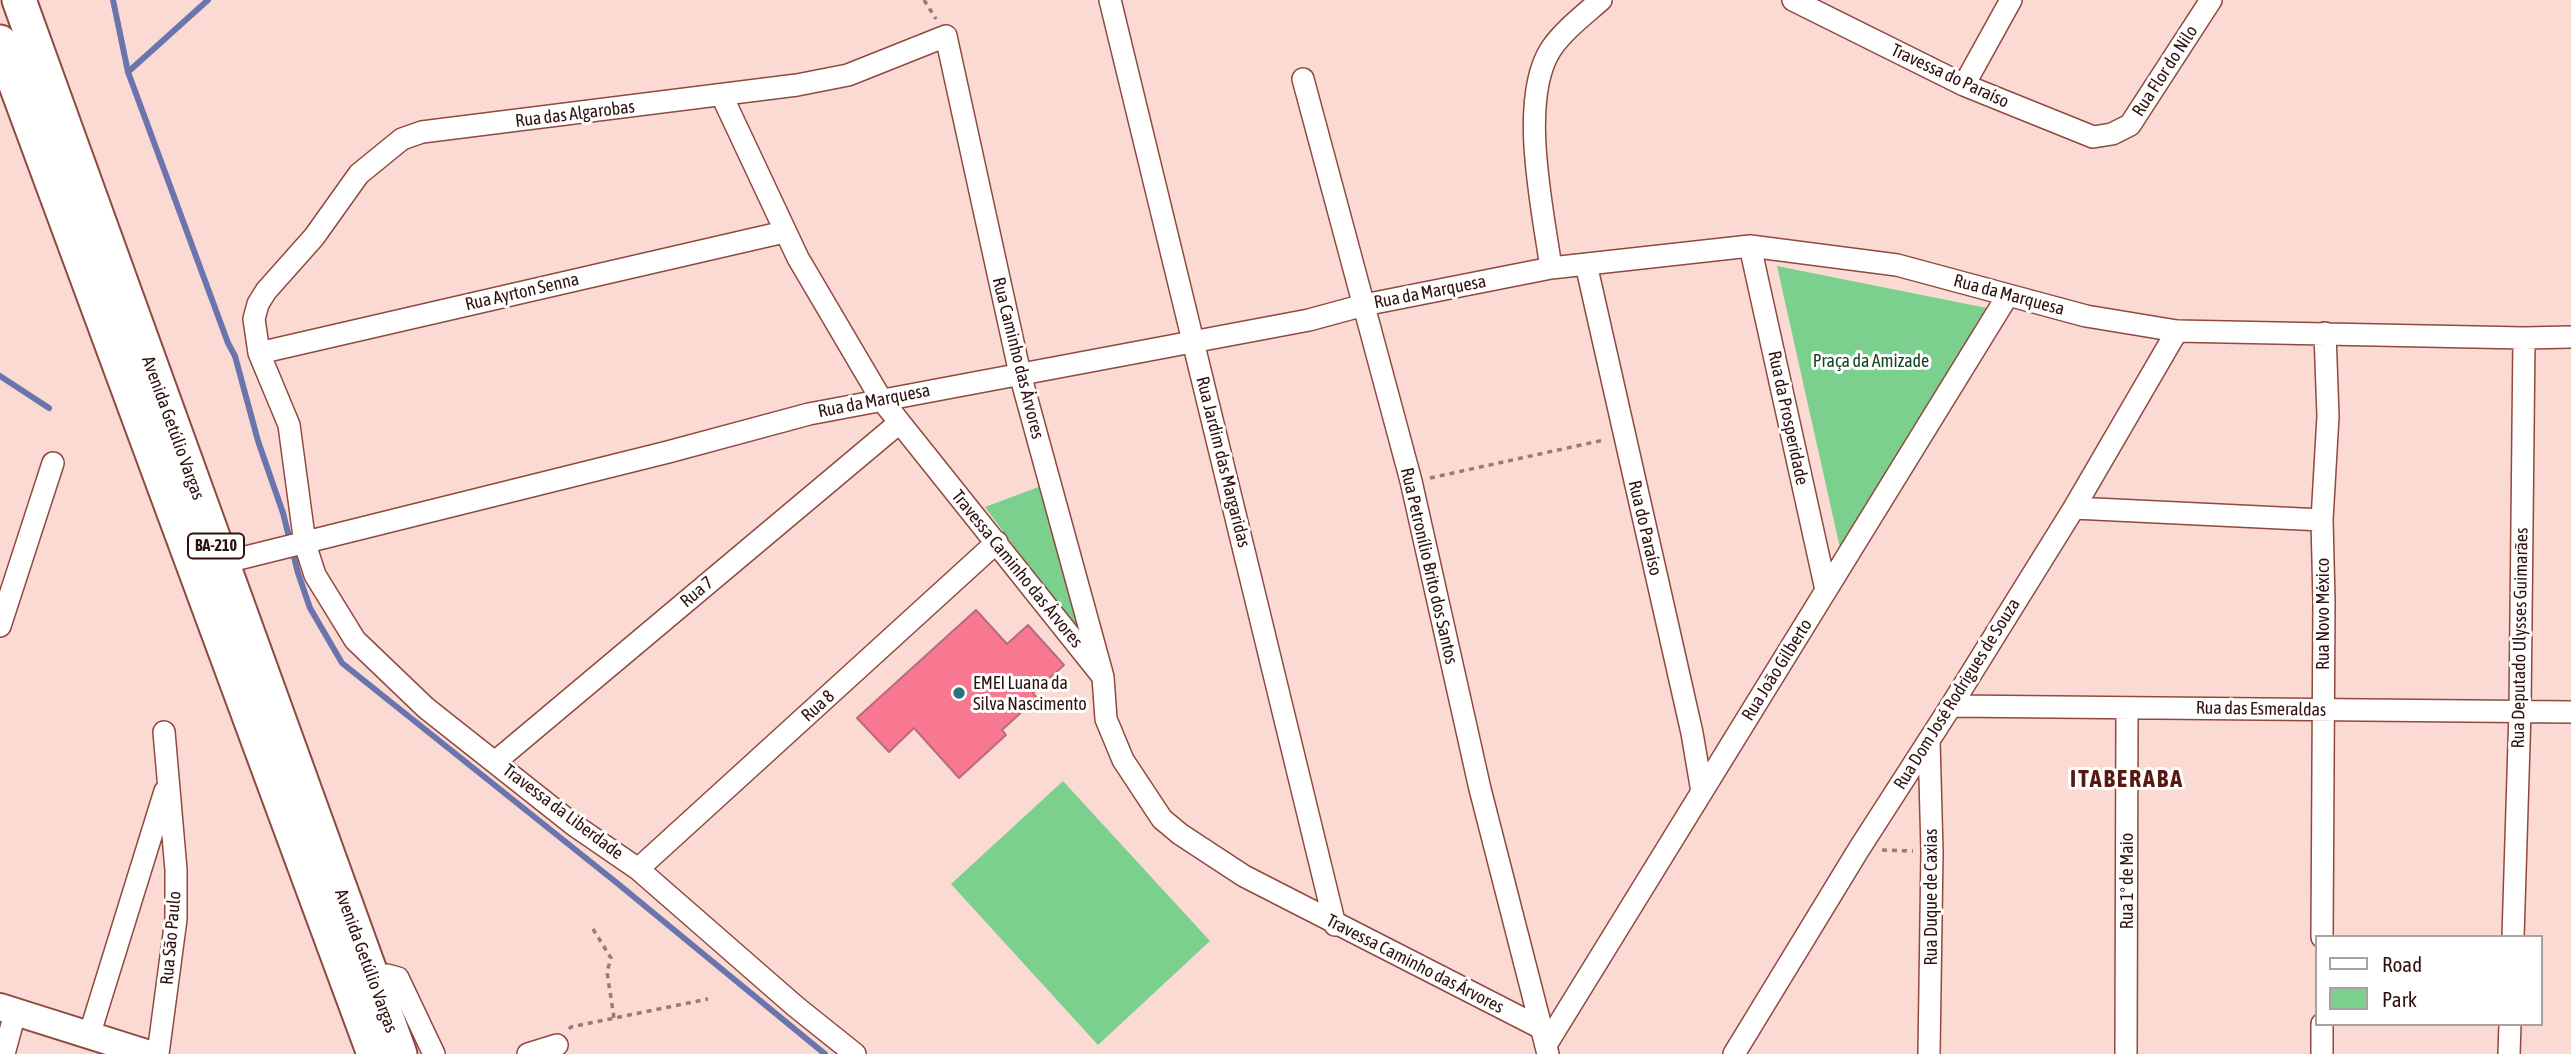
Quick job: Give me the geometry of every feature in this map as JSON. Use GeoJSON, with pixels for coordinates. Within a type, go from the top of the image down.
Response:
{"type":"FeatureCollection","features":[{"type":"Feature","properties":{"kind":"main road","name":"Avenida Getúlio Vargas"},"geometry":{"type":"LineString","coordinates":[[19,0],[400,1054]]}},
{"type":"Feature","properties":{"kind":"main road","name":"Avenida Getúlio Vargas"},"geometry":{"type":"LineString","coordinates":[[0,42],[374,1054]]}},
{"type":"Feature","properties":{"kind":"street","name":"Rua Jardim das Margaridas"},"geometry":{"type":"LineString","coordinates":[[1110,0],[1335,925]]}},
{"type":"Feature","properties":{"kind":"street"},"geometry":{"type":"LineString","coordinates":[[1551,268],[1535,138],[1538,79],[1551,48],[1601,0]]}},
{"type":"Feature","properties":{"kind":"street","name":"Travessa do Paraíso"},"geometry":{"type":"LineString","coordinates":[[1793,0],[1833,8],[1964,85],[2093,137],[2112,134]]}},
{"type":"Feature","properties":{"kind":"street"},"geometry":{"type":"LineString","coordinates":[[1964,85],[2011,0]]}},
{"type":"Feature","properties":{"kind":"street","name":"Rua Flor do Nilo"},"geometry":{"type":"LineString","coordinates":[[2112,134],[2130,125],[2211,0]]}},
{"type":"Feature","properties":{"kind":"street","name":"Rua das Algarobas"},"geometry":{"type":"LineString","coordinates":[[266,291],[314,237],[359,174],[402,139],[422,132],[722,96],[848,75],[946,36]]}},
{"type":"Feature","properties":{"kind":"street","name":"Rua Caminho das Árvores"},"geometry":{"type":"LineString","coordinates":[[946,36],[1020,374],[1103,677]]}},
{"type":"Feature","properties":{"kind":"street","name":"Rua Petronílio Brito dos Santos"},"geometry":{"type":"LineString","coordinates":[[1303,79],[1411,481],[1480,789],[1545,1042]]}},
{"type":"Feature","properties":{"kind":"street","name":"Travessa Caminho das Árvores"},"geometry":{"type":"LineString","coordinates":[[722,96],[784,232],[881,399],[1103,677],[1106,719],[1114,740],[1130,772],[1162,819],[1244,876],[1335,925],[1431,970],[1545,1042]]}},
{"type":"Feature","properties":{"kind":"street","name":"Rua Ayrton Senna"},"geometry":{"type":"LineString","coordinates":[[259,353],[784,232]]}},
{"type":"Feature","properties":{"kind":"street","name":"Rua da Marquesa"},"geometry":{"type":"LineString","coordinates":[[222,563],[657,455],[809,414],[881,399],[1193,343],[1309,320],[1364,305],[1551,268],[1750,246],[1897,265],[2086,316],[2177,331],[2571,337]]}},
{"type":"Feature","properties":{"kind":"street","name":"Rua da Prosperidade"},"geometry":{"type":"LineString","coordinates":[[1750,246],[1826,590]]}},
{"type":"Feature","properties":{"kind":"street","name":"Rua do Paraíso"},"geometry":{"type":"LineString","coordinates":[[1586,264],[1692,733],[1702,792]]}},
{"type":"Feature","properties":{"kind":"street","name":"Travessa da Liberdade"},"geometry":{"type":"LineString","coordinates":[[266,291],[258,304],[254,319],[259,353],[289,425],[305,544],[314,575],[355,640],[426,708],[574,825],[638,869],[795,1006],[855,1054]]}},
{"type":"Feature","properties":{"kind":"street","name":"Rua João Gilberto"},"geometry":{"type":"LineString","coordinates":[[1545,1042],[2007,295]]}},
{"type":"Feature","properties":{"kind":"street","name":"Rua Dom José Rodrigues de Souza"},"geometry":{"type":"LineString","coordinates":[[1734,1054],[1859,849],[2074,508],[2177,331]]}},
{"type":"Feature","properties":{"kind":"street","name":"Rua Novo México"},"geometry":{"type":"LineString","coordinates":[[2322,935],[2325,601],[2322,520],[2328,416],[2325,333]]}},
{"type":"Feature","properties":{"kind":"street","name":"Rua Deputado Ulysses Guimarães"},"geometry":{"type":"LineString","coordinates":[[2513,935],[2520,711],[2524,338]]}},
{"type":"Feature","properties":{"kind":"street","name":"Rua 7"},"geometry":{"type":"LineString","coordinates":[[495,762],[899,423]]}},
{"type":"Feature","properties":{"kind":"street"},"geometry":{"type":"LineString","coordinates":[[0,626],[53,463]]}},
{"type":"Feature","properties":{"kind":"street"},"geometry":{"type":"LineString","coordinates":[[2074,508],[2322,520]]}},
{"type":"Feature","properties":{"kind":"street","name":"Rua 8"},"geometry":{"type":"LineString","coordinates":[[638,869],[997,542]]}},
{"type":"Feature","properties":{"kind":"street","name":"Rua das Esmeraldas"},"geometry":{"type":"LineString","coordinates":[[1951,706],[2571,712]]}},
{"type":"Feature","properties":{"kind":"street","name":"Rua 1º de Maio"},"geometry":{"type":"LineString","coordinates":[[2126,1054],[2127,709]]}},
{"type":"Feature","properties":{"kind":"street","name":"Rua São Paulo"},"geometry":{"type":"LineString","coordinates":[[159,1054],[176,919],[176,870],[164,732]]}},
{"type":"Feature","properties":{"kind":"street","name":"Rua Duque de Caxias"},"geometry":{"type":"LineString","coordinates":[[1929,740],[1932,852],[1929,1054]]}},
{"type":"Feature","properties":{"kind":"street","name":"Rua São Paulo"},"geometry":{"type":"LineString","coordinates":[[89,1036],[168,780]]}},
{"type":"Feature","properties":{"kind":"street"},"geometry":{"type":"LineString","coordinates":[[372,978],[387,975],[398,978],[434,1054]]}},
{"type":"Feature","properties":{"kind":"street"},"geometry":{"type":"LineString","coordinates":[[4,1054],[8,1010],[149,1054]]}},
{"type":"Feature","properties":{"kind":"street"},"geometry":{"type":"LineString","coordinates":[[2322,1026],[2322,1054]]}},
{"type":"Feature","properties":{"kind":"street"},"geometry":{"type":"LineString","coordinates":[[2509,1054],[2510,1026]]}},
{"type":"Feature","properties":{"kind":"street"},"geometry":{"type":"LineString","coordinates":[[528,1054],[557,1045]]}},
{"type":"Feature","properties":{"kind":"path"},"geometry":{"type":"LineString","coordinates":[[1411,481],[1624,435]]}},
{"type":"Feature","properties":{"kind":"path"},"geometry":{"type":"LineString","coordinates":[[1859,849],[1932,852]]}},
{"type":"Feature","properties":{"kind":"path"},"geometry":{"type":"LineString","coordinates":[[593,929],[611,958],[607,972],[614,1018]]}},
{"type":"Feature","properties":{"kind":"path"},"geometry":{"type":"LineString","coordinates":[[557,1045],[571,1027],[708,999]]}},
{"type":"Feature","properties":{"kind":"green space","name":"Praça da Amizade"},"geometry":{"type":"Polygon","coordinates":[[[1777,266],[1987,308],[1840,548],[1777,266]]]}},
{"type":"Feature","properties":{"kind":"green space"},"geometry":{"type":"Polygon","coordinates":[[[1041,486],[1085,643],[985,507],[1041,486]]]}},
{"type":"Feature","properties":{"kind":"green space"},"geometry":{"type":"Polygon","coordinates":[[[1063,781],[1210,941],[1098,1045],[951,884],[1063,781]]]}},
{"type":"Feature","properties":{"kind":"building","name":"EMEI Luana da Silva Nascimento"},"geometry":{"type":"Polygon","coordinates":[[[976,610],[1007,644],[1028,625],[1064,665],[1033,693],[1037,698],[1002,730],[1006,735],[959,778],[914,728],[889,752],[857,718],[976,610]]]}},
{"type":"Feature","properties":{"kind":"waterway"},"geometry":{"type":"LineString","coordinates":[[113,0],[128,72],[235,356],[258,441],[283,513],[310,608],[342,663],[825,1054]]}},
{"type":"Feature","properties":{"kind":"waterway"},"geometry":{"type":"LineString","coordinates":[[128,72],[208,0]]}},
{"type":"Feature","properties":{"kind":"waterway"},"geometry":{"type":"LineString","coordinates":[[0,376],[49,408]]}},
{"type":"Feature","properties":{"kind":"place","name":"EMEI Luana da Silva Nascimento"},"geometry":{"type":"Point","coordinates":[959,693]}},
{"type":"Feature","properties":{"kind":"district","name":"ITABERABA"},"geometry":{"type":"Point","coordinates":[2127,779]}}]}
